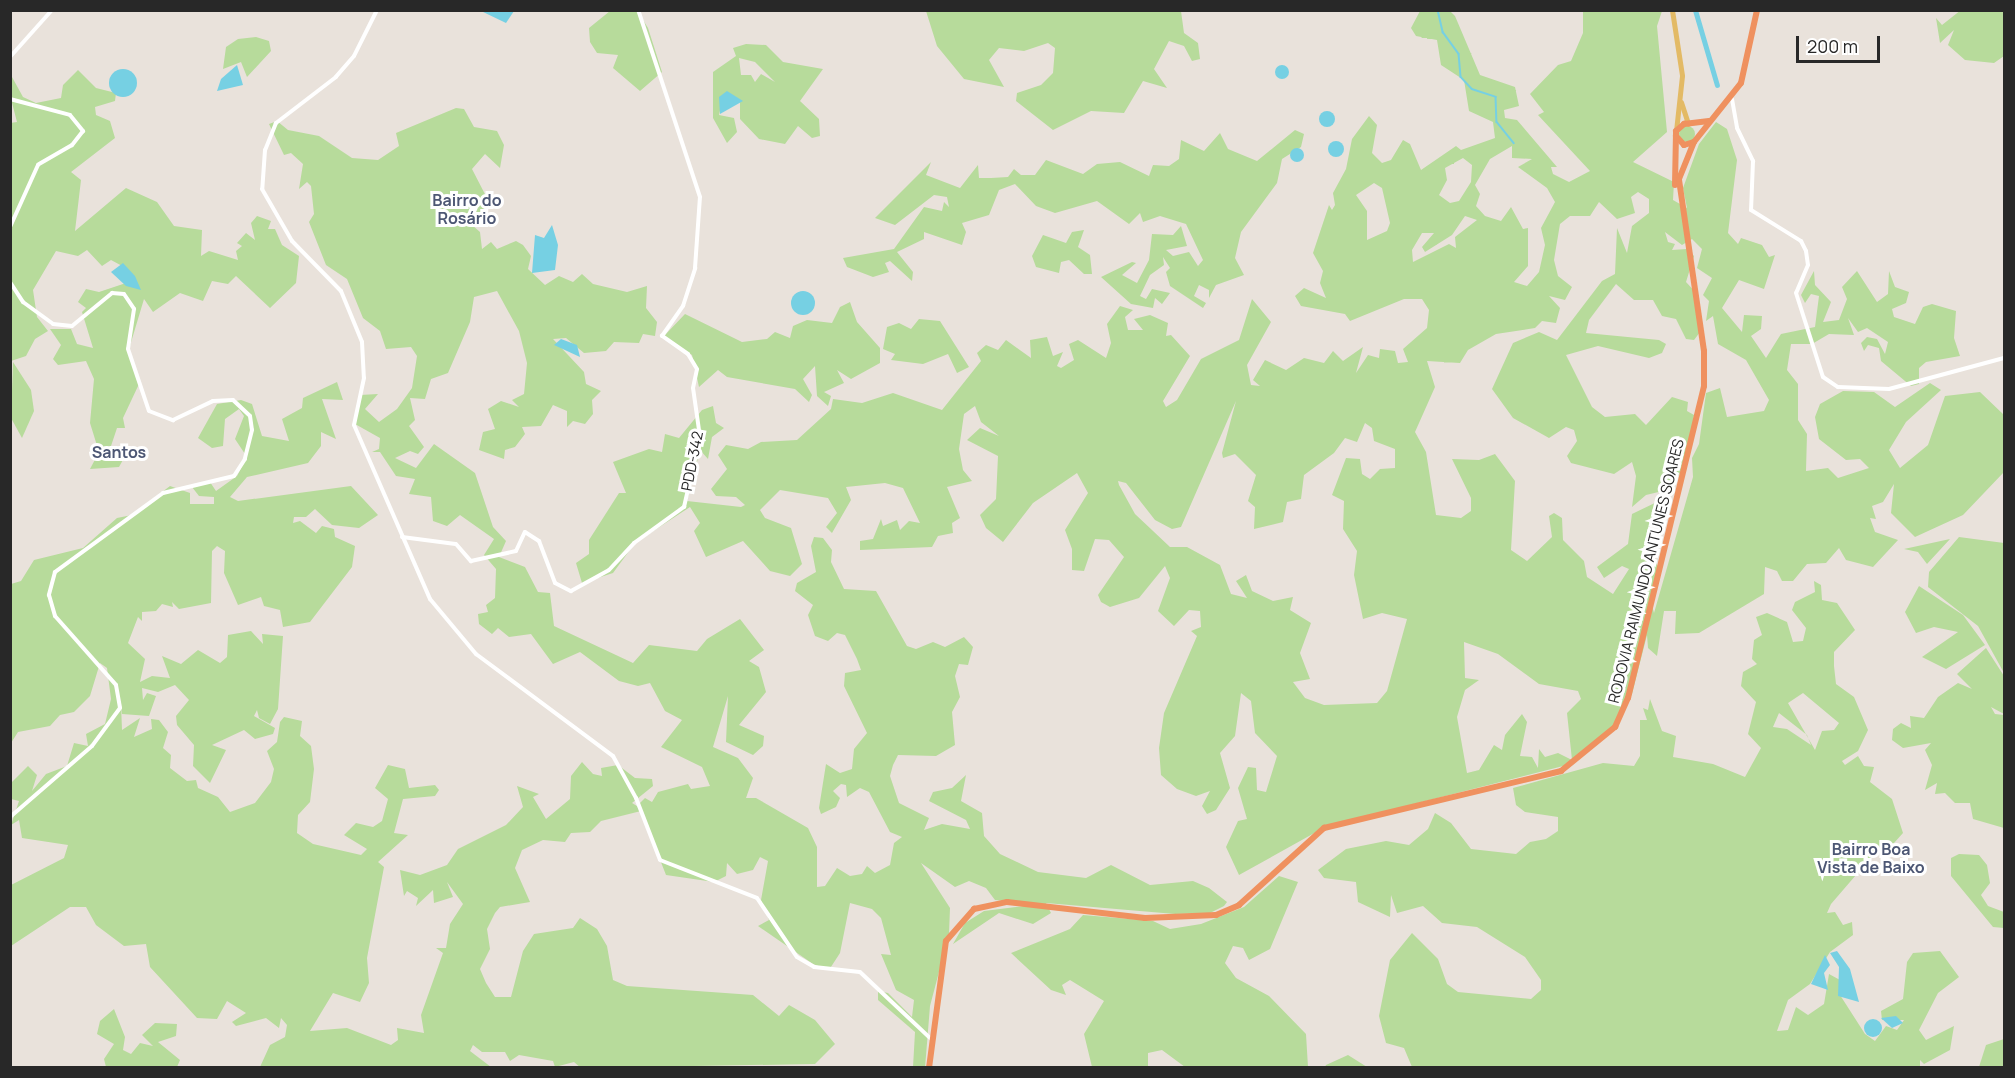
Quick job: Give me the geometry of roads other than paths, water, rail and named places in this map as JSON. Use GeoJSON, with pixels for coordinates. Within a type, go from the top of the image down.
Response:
{"type":"FeatureCollection","features":[{"type":"Feature","properties":{"kind":"highway","name":"RODOVIA RAIMUNDO ANTUNES SOARES"},"geometry":{"type":"LineString","coordinates":[[1678,200],[1680,171],[1695,140],[1732,99],[1745,71],[1757,10]]}},
{"type":"Feature","properties":{"kind":"highway","name":"RODOVIA RAIMUNDO ANTUNES SOARES"},"geometry":{"type":"LineString","coordinates":[[928,1068],[930,1038],[946,941],[974,909],[1007,902],[1145,918],[1216,915],[1239,905],[1299,845],[1330,825],[1544,776],[1572,765],[1605,738],[1628,698],[1704,386],[1701,329],[1678,200],[1676,133],[1689,124],[1718,114]]}},
{"type":"Feature","properties":{"kind":"highway"},"geometry":{"type":"LineString","coordinates":[[1676,133],[1684,145],[1695,140],[1689,124]]}},
{"type":"Feature","properties":{"kind":"main road"},"geometry":{"type":"LineString","coordinates":[[1672,10],[1682,76],[1676,133]]}},
{"type":"Feature","properties":{"kind":"main road"},"geometry":{"type":"LineString","coordinates":[[1681,86],[1689,124]]}},
{"type":"Feature","properties":{"kind":"street"},"geometry":{"type":"LineString","coordinates":[[10,57],[52,10]]}},
{"type":"Feature","properties":{"kind":"street"},"geometry":{"type":"LineString","coordinates":[[377,10],[354,56],[336,77],[276,123],[265,150],[262,189],[292,241],[341,291],[362,342],[363,378],[354,425],[430,599],[463,640],[619,764],[660,861],[757,898],[796,957],[814,967],[860,972],[930,1038]]}},
{"type":"Feature","properties":{"kind":"street","name":"PDD-342"},"geometry":{"type":"LineString","coordinates":[[402,537],[456,544],[471,561],[516,551],[525,532],[539,542],[555,583],[571,591],[609,570],[634,543],[684,507],[700,437],[693,388],[697,369],[688,354],[662,336],[684,306],[695,268],[700,197],[638,10]]}},
{"type":"Feature","properties":{"kind":"street"},"geometry":{"type":"LineString","coordinates":[[10,99],[70,115],[83,131],[72,145],[38,165],[10,227]]}},
{"type":"Feature","properties":{"kind":"street"},"geometry":{"type":"LineString","coordinates":[[1732,99],[1737,128],[1753,160],[1751,210],[1801,241],[1806,250],[1808,265],[1796,293],[1823,377],[1838,387],[1889,389],[2004,358]]}},
{"type":"Feature","properties":{"kind":"street"},"geometry":{"type":"LineString","coordinates":[[10,282],[23,302],[53,324],[72,326],[112,293],[124,294],[134,309],[128,349],[149,411],[173,420],[213,401],[233,400],[250,416],[252,430],[245,459],[234,476],[163,494],[55,572],[49,595],[55,616],[116,685],[120,708],[93,747],[10,817]]}},
{"type":"Feature","properties":{"kind":"water"},"geometry":{"type":"Polygon","coordinates":[[[514,10],[506,23],[481,11],[514,10]]]}},
{"type":"Feature","properties":{"kind":"water"},"geometry":{"type":"Polygon","coordinates":[[[237,65],[243,85],[217,91],[221,79],[237,65]]]}},
{"type":"Feature","properties":{"kind":"water"},"geometry":{"type":"Polygon","coordinates":[[[1282,65],[1287,67],[1289,72],[1287,77],[1282,79],[1277,77],[1275,72],[1277,67],[1282,65]]]}},
{"type":"Feature","properties":{"kind":"water"},"geometry":{"type":"Polygon","coordinates":[[[123,69],[133,73],[137,83],[133,93],[123,97],[113,93],[109,83],[113,73],[123,69]]]}},
{"type":"Feature","properties":{"kind":"water"},"geometry":{"type":"Polygon","coordinates":[[[727,91],[743,101],[720,114],[719,97],[727,91]]]}},
{"type":"Feature","properties":{"kind":"water"},"geometry":{"type":"Polygon","coordinates":[[[1327,111],[1333,113],[1335,119],[1333,125],[1327,127],[1321,125],[1319,119],[1321,113],[1327,111]]]}},
{"type":"Feature","properties":{"kind":"water"},"geometry":{"type":"Polygon","coordinates":[[[1333,141],[1339,141],[1344,149],[1342,155],[1333,157],[1328,152],[1328,146],[1333,141]]]}},
{"type":"Feature","properties":{"kind":"water"},"geometry":{"type":"Polygon","coordinates":[[[1297,148],[1302,150],[1304,155],[1302,160],[1297,162],[1292,160],[1290,155],[1292,150],[1297,148]]]}},
{"type":"Feature","properties":{"kind":"water"},"geometry":{"type":"Polygon","coordinates":[[[552,225],[558,245],[555,270],[532,273],[535,235],[544,238],[552,225]]]}},
{"type":"Feature","properties":{"kind":"water"},"geometry":{"type":"Polygon","coordinates":[[[123,263],[135,276],[141,290],[126,286],[111,272],[123,263]]]}},
{"type":"Feature","properties":{"kind":"water"},"geometry":{"type":"Polygon","coordinates":[[[803,291],[811,295],[815,303],[811,311],[803,315],[795,311],[791,303],[795,295],[803,291]]]}},
{"type":"Feature","properties":{"kind":"water"},"geometry":{"type":"Polygon","coordinates":[[[561,339],[577,345],[580,357],[554,345],[561,339]]]}},
{"type":"Feature","properties":{"kind":"water"},"geometry":{"type":"Polygon","coordinates":[[[1837,951],[1850,969],[1859,1002],[1838,996],[1839,967],[1830,953],[1837,951]]]}},
{"type":"Feature","properties":{"kind":"water"},"geometry":{"type":"Polygon","coordinates":[[[1825,955],[1830,965],[1824,973],[1828,990],[1811,984],[1825,955]]]}},
{"type":"Feature","properties":{"kind":"water"},"geometry":{"type":"Polygon","coordinates":[[[1896,1016],[1903,1023],[1892,1028],[1881,1018],[1896,1016]]]}},
{"type":"Feature","properties":{"kind":"water"},"geometry":{"type":"Polygon","coordinates":[[[1873,1019],[1879,1022],[1882,1028],[1879,1034],[1873,1037],[1867,1034],[1864,1028],[1867,1022],[1873,1019]]]}},
{"type":"Feature","properties":{"kind":"waterway"},"geometry":{"type":"LineString","coordinates":[[1438,10],[1443,32],[1459,54],[1461,77],[1472,89],[1496,97],[1497,122],[1514,143]]}},
{"type":"Feature","properties":{"kind":"waterway"},"geometry":{"type":"LineString","coordinates":[[1695,10],[1717,85]]}},
{"type":"Feature","properties":{"kind":"district","name":"Bairro do Rosário"},"geometry":{"type":"Point","coordinates":[467,209]}},
{"type":"Feature","properties":{"kind":"district","name":"Santos"},"geometry":{"type":"Point","coordinates":[119,452]}},
{"type":"Feature","properties":{"kind":"district","name":"Bairro Boa Vista de Baixo"},"geometry":{"type":"Point","coordinates":[1871,858]}}]}
